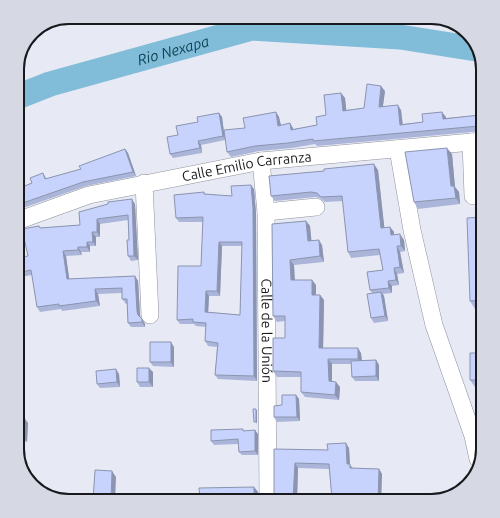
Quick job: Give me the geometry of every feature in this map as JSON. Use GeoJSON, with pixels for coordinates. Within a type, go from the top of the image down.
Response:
{"type":"FeatureCollection","features":[{"type":"Feature","properties":{"kind":"street","name":"Calle Emilio Carranza"},"geometry":{"type":"LineString","coordinates":[[24,218],[89,195],[260,161],[476,142]]}},
{"type":"Feature","properties":{"kind":"street"},"geometry":{"type":"LineString","coordinates":[[398,148],[412,230],[434,325],[473,436],[476,450]]}},
{"type":"Feature","properties":{"kind":"street"},"geometry":{"type":"LineString","coordinates":[[473,196],[476,156]]}},
{"type":"Feature","properties":{"kind":"street","name":"Calle de la Unión"},"geometry":{"type":"LineString","coordinates":[[260,161],[266,212],[268,494]]}},
{"type":"Feature","properties":{"kind":"street"},"geometry":{"type":"LineString","coordinates":[[144,183],[150,315]]}},
{"type":"Feature","properties":{"kind":"street"},"geometry":{"type":"LineString","coordinates":[[266,212],[316,207]]}},
{"type":"Feature","properties":{"kind":"building"},"geometry":{"type":"Polygon","coordinates":[[[367,84],[381,86],[379,107],[398,105],[400,125],[423,122],[422,114],[442,112],[443,119],[476,115],[476,126],[313,141],[313,139],[255,146],[227,152],[224,130],[245,128],[243,118],[276,112],[278,126],[290,123],[291,130],[317,125],[316,117],[326,115],[324,95],[341,93],[343,111],[364,108],[367,84]]]}},
{"type":"Feature","properties":{"kind":"building"},"geometry":{"type":"Polygon","coordinates":[[[219,113],[223,136],[198,141],[200,148],[170,154],[167,137],[178,135],[176,126],[198,122],[197,117],[219,113]]]}},
{"type":"Feature","properties":{"kind":"building"},"geometry":{"type":"Polygon","coordinates":[[[447,148],[451,186],[454,186],[456,198],[414,202],[405,152],[447,148]]]}},
{"type":"Feature","properties":{"kind":"building"},"geometry":{"type":"Polygon","coordinates":[[[125,149],[133,172],[83,182],[24,203],[24,186],[32,183],[30,178],[43,173],[45,179],[81,169],[79,166],[125,149]]]}},
{"type":"Feature","properties":{"kind":"building"},"geometry":{"type":"Polygon","coordinates":[[[374,164],[381,228],[390,227],[391,235],[400,234],[401,246],[397,246],[400,267],[394,268],[396,280],[388,281],[389,288],[370,290],[367,272],[383,270],[379,249],[348,252],[342,196],[321,197],[317,193],[311,192],[271,196],[269,176],[324,171],[324,169],[374,164]]]}},
{"type":"Feature","properties":{"kind":"building"},"geometry":{"type":"Polygon","coordinates":[[[251,185],[253,208],[254,376],[215,375],[218,343],[205,341],[206,323],[193,322],[193,319],[177,320],[178,266],[201,266],[203,217],[176,218],[174,195],[204,192],[204,194],[232,196],[231,186],[251,185]],[[219,242],[217,291],[206,291],[205,312],[240,315],[242,242],[219,242]]]}},
{"type":"Feature","properties":{"kind":"building"},"geometry":{"type":"Polygon","coordinates":[[[132,199],[134,256],[128,256],[128,215],[97,219],[97,232],[92,232],[93,242],[87,242],[87,247],[78,247],[78,250],[63,251],[67,279],[135,276],[137,311],[138,315],[142,319],[142,322],[128,323],[127,299],[122,299],[122,288],[95,289],[96,301],[59,306],[59,304],[37,307],[31,270],[24,272],[24,257],[28,256],[24,238],[24,229],[39,226],[40,228],[80,225],[79,212],[108,204],[108,202],[132,199]]]}},
{"type":"Feature","properties":{"kind":"building"},"geometry":{"type":"Polygon","coordinates":[[[476,217],[476,301],[470,301],[467,218],[476,217]]]}},
{"type":"Feature","properties":{"kind":"building"},"geometry":{"type":"Polygon","coordinates":[[[306,221],[308,241],[319,240],[320,256],[290,260],[291,280],[312,280],[312,295],[320,295],[319,348],[358,348],[358,359],[328,359],[329,381],[336,382],[335,395],[301,392],[301,372],[273,371],[273,338],[285,338],[285,316],[273,316],[272,224],[306,221]]]}},
{"type":"Feature","properties":{"kind":"building"},"geometry":{"type":"Polygon","coordinates":[[[381,292],[385,316],[371,318],[367,294],[381,292]]]}},
{"type":"Feature","properties":{"kind":"building"},"geometry":{"type":"Polygon","coordinates":[[[150,342],[171,342],[171,362],[150,362],[150,342]]]}},
{"type":"Feature","properties":{"kind":"building"},"geometry":{"type":"Polygon","coordinates":[[[470,353],[476,353],[476,380],[470,380],[470,353]]]}},
{"type":"Feature","properties":{"kind":"building"},"geometry":{"type":"Polygon","coordinates":[[[376,360],[376,376],[352,377],[351,361],[376,360]]]}},
{"type":"Feature","properties":{"kind":"building"},"geometry":{"type":"Polygon","coordinates":[[[137,368],[149,368],[149,382],[137,382],[137,368]]]}},
{"type":"Feature","properties":{"kind":"building"},"geometry":{"type":"Polygon","coordinates":[[[116,369],[117,382],[97,384],[96,371],[116,369]]]}},
{"type":"Feature","properties":{"kind":"building"},"geometry":{"type":"Polygon","coordinates":[[[282,395],[296,395],[297,417],[274,417],[274,406],[282,405],[282,395]]]}},
{"type":"Feature","properties":{"kind":"building"},"geometry":{"type":"Polygon","coordinates":[[[253,409],[256,409],[256,422],[254,422],[253,409]]]}},
{"type":"Feature","properties":{"kind":"building"},"geometry":{"type":"Polygon","coordinates":[[[243,429],[243,431],[255,430],[255,451],[239,452],[238,439],[211,441],[211,430],[243,429]]]}},
{"type":"Feature","properties":{"kind":"building"},"geometry":{"type":"Polygon","coordinates":[[[346,443],[347,464],[350,464],[350,468],[379,469],[378,494],[332,494],[329,464],[295,463],[293,494],[274,494],[274,449],[328,450],[327,444],[346,443]]]}},
{"type":"Feature","properties":{"kind":"building"},"geometry":{"type":"Polygon","coordinates":[[[95,470],[112,471],[111,494],[93,494],[95,470]]]}},
{"type":"Feature","properties":{"kind":"building"},"geometry":{"type":"Polygon","coordinates":[[[254,487],[254,494],[200,494],[199,488],[254,487]]]}},
{"type":"Feature","properties":{"kind":"waterway","name":"Rio Nexapa"},"geometry":{"type":"LineString","coordinates":[[24,94],[50,84],[252,28],[400,37],[471,48]]}}]}
